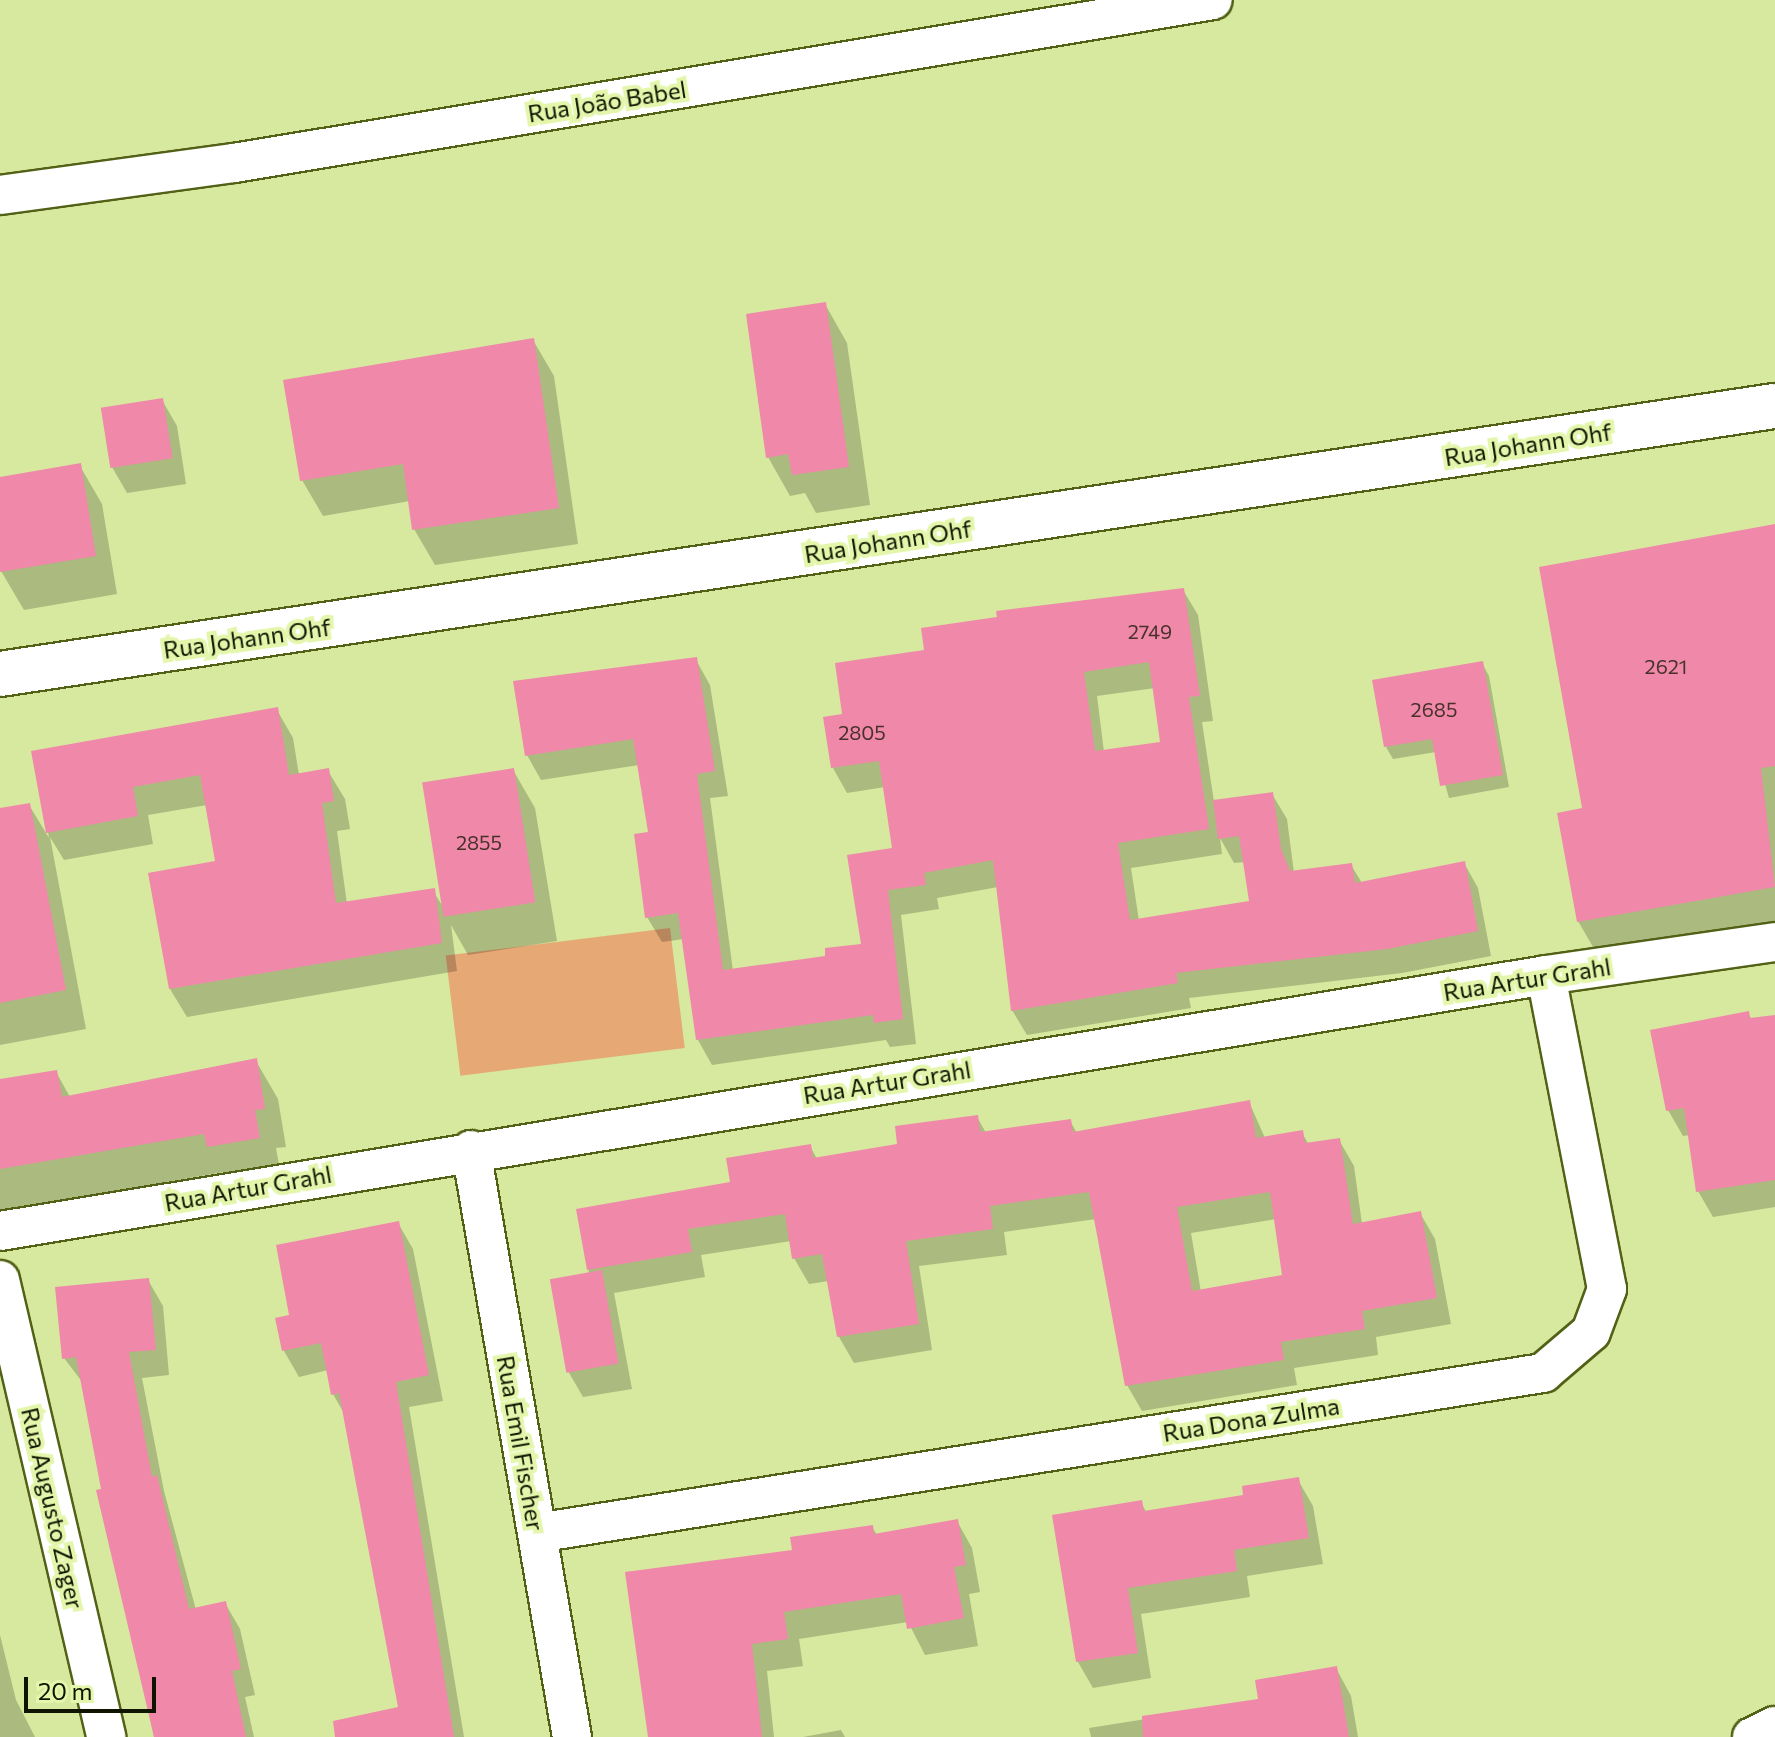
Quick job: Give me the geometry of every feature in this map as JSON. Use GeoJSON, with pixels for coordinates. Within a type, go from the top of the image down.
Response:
{"type":"FeatureCollection","features":[{"type":"Feature","properties":{"kind":"main road","name":"Rua Johann Ohf"},"geometry":{"type":"LineString","coordinates":[[0,674],[1775,406]]}},
{"type":"Feature","properties":{"kind":"street","name":"Rua João Babel"},"geometry":{"type":"LineString","coordinates":[[0,195],[234,163],[1213,0]]}},
{"type":"Feature","properties":{"kind":"street","name":"Rua Artur Grahl"},"geometry":{"type":"LineString","coordinates":[[0,1231],[471,1150],[1546,975],[1775,942]]}},
{"type":"Feature","properties":{"kind":"street","name":"Rua Dona Zulma"},"geometry":{"type":"LineString","coordinates":[[537,1533],[1543,1373],[1591,1332],[1607,1289],[1546,975]]}},
{"type":"Feature","properties":{"kind":"street","name":"Rua Emil Fischer"},"geometry":{"type":"LineString","coordinates":[[471,1150],[572,1737]]}},
{"type":"Feature","properties":{"kind":"street","name":"Rua Augusto Zager"},"geometry":{"type":"LineString","coordinates":[[0,1280],[106,1737]]}},
{"type":"Feature","properties":{"kind":"street"},"geometry":{"type":"LineString","coordinates":[[1752,1737],[1775,1726]]}},
{"type":"Feature","properties":{"kind":"shaded area"},"geometry":{"type":"Polygon","coordinates":[[[670,928],[685,1048],[460,1076],[446,956],[670,928]]]}},
{"type":"Feature","properties":{"kind":"building"},"geometry":{"type":"Polygon","coordinates":[[[826,302],[849,467],[792,475],[788,454],[766,458],[746,314],[826,302]]]}},
{"type":"Feature","properties":{"kind":"building"},"geometry":{"type":"Polygon","coordinates":[[[534,338],[559,508],[412,530],[403,464],[300,481],[283,380],[534,338]]]}},
{"type":"Feature","properties":{"kind":"building"},"geometry":{"type":"Polygon","coordinates":[[[163,398],[173,458],[110,468],[101,408],[163,398]]]}},
{"type":"Feature","properties":{"kind":"building"},"geometry":{"type":"Polygon","coordinates":[[[81,463],[96,556],[0,572],[0,477],[81,463]]]}},
{"type":"Feature","properties":{"kind":"building"},"geometry":{"type":"Polygon","coordinates":[[[1775,524],[1775,766],[1761,768],[1775,887],[1577,922],[1557,813],[1582,808],[1539,567],[1775,524]]]}},
{"type":"Feature","properties":{"kind":"building"},"geometry":{"type":"Polygon","coordinates":[[[1184,588],[1200,696],[1189,697],[1209,829],[1118,843],[1130,920],[1249,901],[1239,836],[1218,839],[1213,800],[1273,792],[1281,849],[1290,871],[1352,863],[1355,883],[1465,861],[1478,931],[1387,949],[1176,973],[1178,983],[1011,1011],[993,860],[924,873],[926,885],[888,890],[903,1019],[874,1023],[873,1015],[696,1040],[678,913],[645,918],[634,834],[648,832],[633,739],[525,756],[513,681],[697,657],[715,771],[697,774],[723,970],[825,956],[825,948],[861,944],[847,855],[892,848],[879,761],[831,768],[823,717],[842,714],[835,663],[924,650],[921,628],[997,617],[996,611],[1184,588]],[[1149,662],[1084,672],[1095,751],[1160,742],[1149,662]]]}},
{"type":"Feature","properties":{"kind":"building"},"geometry":{"type":"Polygon","coordinates":[[[1483,661],[1503,775],[1440,786],[1432,739],[1384,747],[1372,680],[1483,661]]]}},
{"type":"Feature","properties":{"kind":"building"},"geometry":{"type":"Polygon","coordinates":[[[278,707],[289,775],[329,768],[334,801],[322,803],[336,903],[435,888],[442,943],[169,989],[148,873],[215,861],[200,775],[133,787],[138,816],[46,833],[31,751],[278,707]]]}},
{"type":"Feature","properties":{"kind":"building"},"geometry":{"type":"Polygon","coordinates":[[[514,768],[535,902],[443,917],[422,783],[514,768]]]}},
{"type":"Feature","properties":{"kind":"building"},"geometry":{"type":"Polygon","coordinates":[[[30,803],[66,990],[0,1003],[0,808],[30,803]]]}},
{"type":"Feature","properties":{"kind":"building"},"geometry":{"type":"Polygon","coordinates":[[[1749,1011],[1750,1018],[1775,1015],[1775,1180],[1696,1192],[1684,1108],[1666,1111],[1650,1030],[1749,1011]]]}},
{"type":"Feature","properties":{"kind":"building"},"geometry":{"type":"Polygon","coordinates":[[[257,1058],[265,1109],[255,1110],[260,1138],[207,1147],[204,1134],[0,1169],[0,1079],[57,1070],[62,1097],[257,1058]]]}},
{"type":"Feature","properties":{"kind":"building"},"geometry":{"type":"Polygon","coordinates":[[[1250,1100],[1256,1138],[1303,1130],[1305,1143],[1340,1138],[1353,1224],[1421,1211],[1437,1298],[1362,1311],[1365,1329],[1281,1342],[1284,1360],[1125,1386],[1089,1192],[990,1206],[993,1229],[906,1241],[919,1324],[837,1337],[822,1254],[792,1259],[785,1214],[688,1229],[692,1252],[587,1270],[576,1209],[730,1182],[726,1158],[811,1144],[813,1158],[897,1144],[895,1126],[978,1115],[980,1132],[1071,1119],[1073,1132],[1250,1100]],[[1270,1192],[1177,1207],[1192,1291],[1282,1275],[1270,1192]]]}},
{"type":"Feature","properties":{"kind":"building"},"geometry":{"type":"Polygon","coordinates":[[[399,1221],[429,1375],[396,1382],[454,1737],[335,1737],[333,1721],[398,1707],[339,1393],[331,1395],[321,1343],[282,1351],[275,1318],[289,1315],[276,1245],[399,1221]]]}},
{"type":"Feature","properties":{"kind":"building"},"geometry":{"type":"Polygon","coordinates":[[[602,1270],[618,1364],[566,1373],[550,1279],[602,1270]]]}},
{"type":"Feature","properties":{"kind":"building"},"geometry":{"type":"Polygon","coordinates":[[[149,1278],[156,1350],[129,1352],[152,1477],[157,1475],[189,1609],[226,1601],[241,1669],[232,1671],[246,1737],[154,1737],[96,1490],[101,1489],[76,1357],[62,1359],[55,1287],[149,1278]]]}},
{"type":"Feature","properties":{"kind":"building"},"geometry":{"type":"Polygon","coordinates":[[[1299,1477],[1309,1538],[1234,1550],[1237,1571],[1128,1588],[1138,1653],[1076,1662],[1052,1515],[1142,1500],[1144,1511],[1243,1495],[1242,1486],[1299,1477]]]}},
{"type":"Feature","properties":{"kind":"building"},"geometry":{"type":"Polygon","coordinates":[[[958,1519],[966,1565],[954,1567],[964,1618],[907,1629],[901,1594],[784,1612],[788,1639],[752,1644],[762,1737],[648,1737],[625,1572],[792,1550],[790,1537],[873,1525],[874,1534],[958,1519]]]}},
{"type":"Feature","properties":{"kind":"building"},"geometry":{"type":"Polygon","coordinates":[[[1337,1666],[1349,1737],[1143,1737],[1142,1716],[1258,1699],[1255,1680],[1337,1666]]]}}]}
